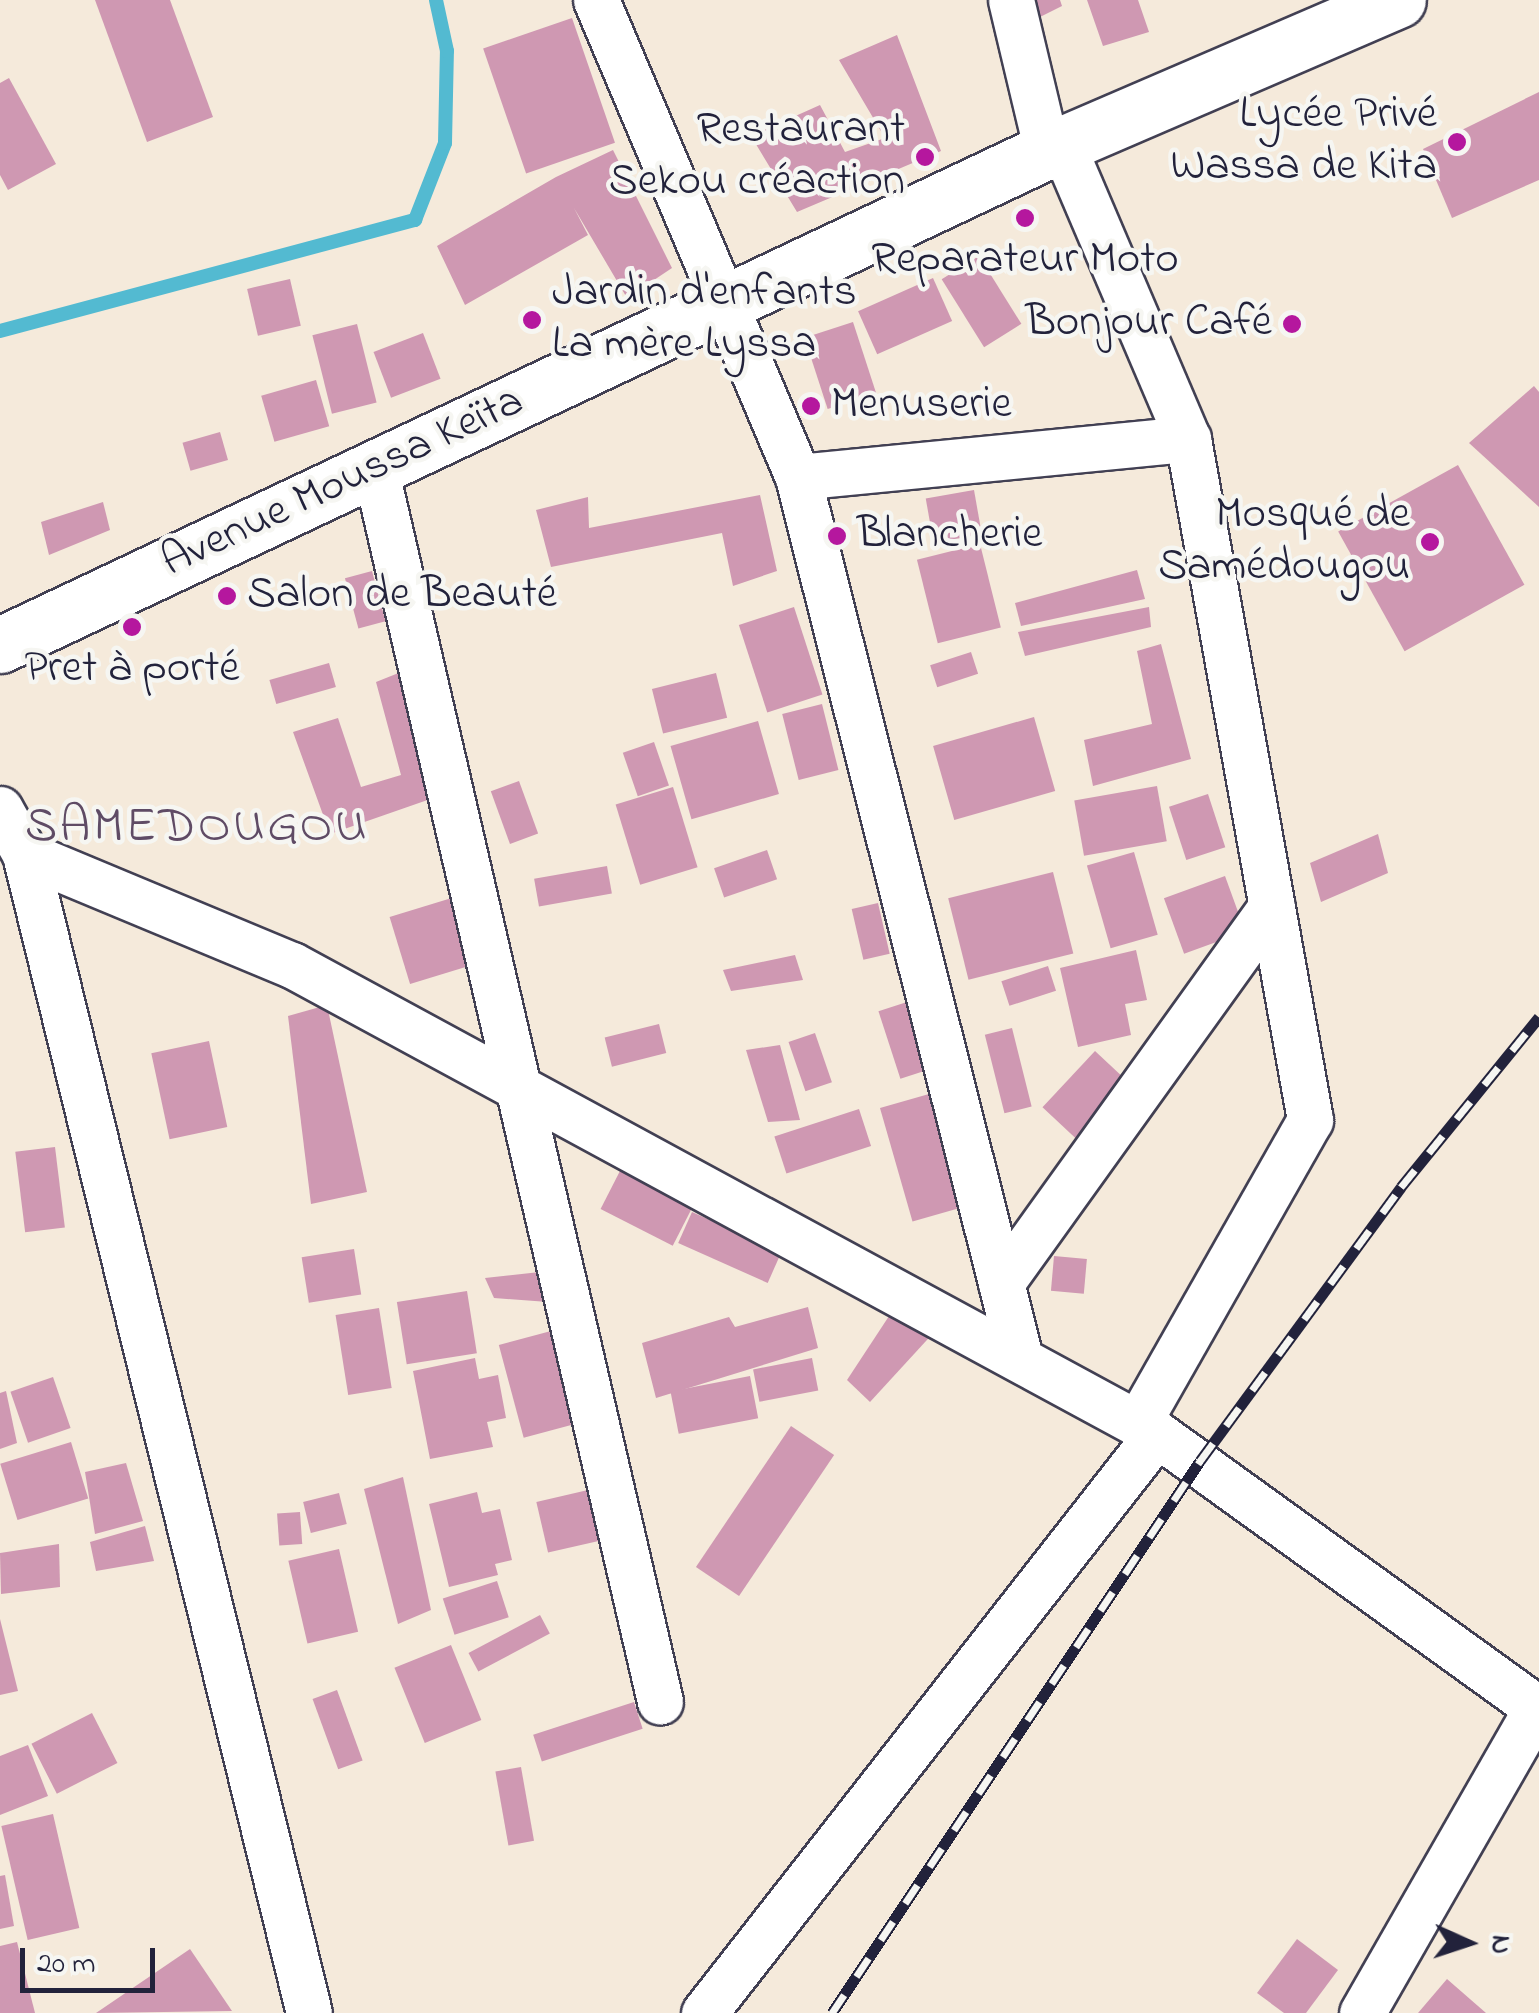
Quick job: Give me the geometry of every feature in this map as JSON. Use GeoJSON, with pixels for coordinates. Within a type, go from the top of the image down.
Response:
{"type":"FeatureCollection","features":[{"type":"Feature","properties":{"kind":"main road","name":"Avenue Moussa Keïta"},"geometry":{"type":"LineString","coordinates":[[0,644],[1054,147],[1310,17],[1398,0]]}},
{"type":"Feature","properties":{"kind":"street"},"geometry":{"type":"LineString","coordinates":[[596,0],[798,477],[1020,1358]]}},
{"type":"Feature","properties":{"kind":"street"},"geometry":{"type":"LineString","coordinates":[[704,2013],[1148,1429],[1310,1120],[1188,439],[1054,147],[1011,0]]}},
{"type":"Feature","properties":{"kind":"street"},"geometry":{"type":"LineString","coordinates":[[798,477],[1188,439]]}},
{"type":"Feature","properties":{"kind":"street"},"geometry":{"type":"LineString","coordinates":[[375,468],[660,1701]]}},
{"type":"Feature","properties":{"kind":"street"},"geometry":{"type":"LineString","coordinates":[[0,809],[26,854],[310,2013]]}},
{"type":"Feature","properties":{"kind":"street"},"geometry":{"type":"LineString","coordinates":[[26,854],[292,964],[1148,1429],[1538,1708],[1362,2013]]}},
{"type":"Feature","properties":{"kind":"street"},"geometry":{"type":"LineString","coordinates":[[1001,1283],[1272,906]]}},
{"type":"Feature","properties":{"kind":"building"},"geometry":{"type":"Polygon","coordinates":[[[95,0],[170,0],[213,117],[147,142],[95,0]]]}},
{"type":"Feature","properties":{"kind":"building"},"geometry":{"type":"Polygon","coordinates":[[[1028,0],[1060,0],[1062,6],[1032,21],[1028,0]]]}},
{"type":"Feature","properties":{"kind":"building"},"geometry":{"type":"Polygon","coordinates":[[[1087,0],[1138,0],[1149,32],[1103,46],[1087,0]]]}},
{"type":"Feature","properties":{"kind":"building"},"geometry":{"type":"Polygon","coordinates":[[[572,18],[615,143],[526,173],[483,49],[572,18]]]}},
{"type":"Feature","properties":{"kind":"building"},"geometry":{"type":"Polygon","coordinates":[[[897,35],[941,151],[797,212],[751,136],[820,105],[845,152],[885,138],[839,60],[897,35]]]}},
{"type":"Feature","properties":{"kind":"building"},"geometry":{"type":"Polygon","coordinates":[[[9,78],[56,164],[8,190],[0,175],[0,83],[9,78]]]}},
{"type":"Feature","properties":{"kind":"building"},"geometry":{"type":"Polygon","coordinates":[[[1539,92],[1539,180],[1452,218],[1423,149],[1539,92]]]}},
{"type":"Feature","properties":{"kind":"building"},"geometry":{"type":"Polygon","coordinates":[[[613,150],[672,268],[627,298],[574,208],[588,235],[465,305],[437,246],[556,177],[613,150]]]}},
{"type":"Feature","properties":{"kind":"building"},"geometry":{"type":"Polygon","coordinates":[[[979,256],[1021,324],[984,347],[942,279],[979,256]]]}},
{"type":"Feature","properties":{"kind":"building"},"geometry":{"type":"Polygon","coordinates":[[[933,278],[952,321],[877,354],[858,311],[933,278]]]}},
{"type":"Feature","properties":{"kind":"building"},"geometry":{"type":"Polygon","coordinates":[[[290,279],[301,326],[258,336],[247,289],[290,279]]]}},
{"type":"Feature","properties":{"kind":"building"},"geometry":{"type":"Polygon","coordinates":[[[853,322],[876,393],[828,409],[804,338],[853,322]]]}},
{"type":"Feature","properties":{"kind":"building"},"geometry":{"type":"Polygon","coordinates":[[[357,324],[377,403],[332,414],[312,335],[357,324]]]}},
{"type":"Feature","properties":{"kind":"building"},"geometry":{"type":"Polygon","coordinates":[[[423,333],[441,379],[391,398],[374,352],[423,333]]]}},
{"type":"Feature","properties":{"kind":"building"},"geometry":{"type":"Polygon","coordinates":[[[316,380],[329,426],[274,442],[261,396],[316,380]]]}},
{"type":"Feature","properties":{"kind":"building"},"geometry":{"type":"Polygon","coordinates":[[[1534,386],[1539,392],[1539,507],[1469,443],[1534,386]]]}},
{"type":"Feature","properties":{"kind":"building"},"geometry":{"type":"Polygon","coordinates":[[[220,432],[228,460],[191,471],[183,443],[220,432]]]}},
{"type":"Feature","properties":{"kind":"building"},"geometry":{"type":"Polygon","coordinates":[[[1458,465],[1524,585],[1405,651],[1338,531],[1458,465]]]}},
{"type":"Feature","properties":{"kind":"building"},"geometry":{"type":"Polygon","coordinates":[[[974,490],[982,534],[934,543],[926,499],[974,490]]]}},
{"type":"Feature","properties":{"kind":"building"},"geometry":{"type":"Polygon","coordinates":[[[760,495],[777,571],[733,586],[722,533],[551,567],[536,510],[588,497],[589,528],[760,495]]]}},
{"type":"Feature","properties":{"kind":"building"},"geometry":{"type":"Polygon","coordinates":[[[103,502],[110,530],[49,555],[41,522],[103,502]]]}},
{"type":"Feature","properties":{"kind":"building"},"geometry":{"type":"Polygon","coordinates":[[[980,544],[1001,627],[938,643],[917,560],[980,544]]]}},
{"type":"Feature","properties":{"kind":"building"},"geometry":{"type":"Polygon","coordinates":[[[1137,570],[1145,599],[1021,626],[1015,603],[1137,570]]]}},
{"type":"Feature","properties":{"kind":"building"},"geometry":{"type":"Polygon","coordinates":[[[372,571],[385,621],[358,628],[345,578],[372,571]]]}},
{"type":"Feature","properties":{"kind":"building"},"geometry":{"type":"Polygon","coordinates":[[[794,607],[822,694],[767,712],[739,625],[794,607]]]}},
{"type":"Feature","properties":{"kind":"building"},"geometry":{"type":"Polygon","coordinates":[[[1149,607],[1151,627],[1025,656],[1018,632],[1149,607]]]}},
{"type":"Feature","properties":{"kind":"building"},"geometry":{"type":"Polygon","coordinates":[[[1161,644],[1191,759],[1093,786],[1084,740],[1152,724],[1137,651],[1161,644]]]}},
{"type":"Feature","properties":{"kind":"building"},"geometry":{"type":"Polygon","coordinates":[[[971,652],[978,674],[937,687],[930,665],[971,652]]]}},
{"type":"Feature","properties":{"kind":"building"},"geometry":{"type":"Polygon","coordinates":[[[329,663],[336,687],[276,704],[269,680],[329,663]]]}},
{"type":"Feature","properties":{"kind":"building"},"geometry":{"type":"Polygon","coordinates":[[[401,672],[439,796],[330,834],[293,732],[338,718],[361,787],[401,775],[376,682],[401,672]]]}},
{"type":"Feature","properties":{"kind":"building"},"geometry":{"type":"Polygon","coordinates":[[[716,673],[727,718],[663,734],[652,689],[716,673]]]}},
{"type":"Feature","properties":{"kind":"building"},"geometry":{"type":"Polygon","coordinates":[[[822,704],[838,770],[799,780],[782,714],[822,704]]]}},
{"type":"Feature","properties":{"kind":"building"},"geometry":{"type":"Polygon","coordinates":[[[1034,717],[1055,791],[954,820],[933,746],[1034,717]]]}},
{"type":"Feature","properties":{"kind":"building"},"geometry":{"type":"Polygon","coordinates":[[[758,721],[779,794],[691,819],[671,746],[758,721]]]}},
{"type":"Feature","properties":{"kind":"building"},"geometry":{"type":"Polygon","coordinates":[[[654,742],[669,785],[638,796],[623,753],[654,742]]]}},
{"type":"Feature","properties":{"kind":"building"},"geometry":{"type":"Polygon","coordinates":[[[519,781],[538,834],[510,844],[491,791],[519,781]]]}},
{"type":"Feature","properties":{"kind":"building"},"geometry":{"type":"Polygon","coordinates":[[[1157,786],[1167,841],[1084,856],[1074,801],[1157,786]]]}},
{"type":"Feature","properties":{"kind":"building"},"geometry":{"type":"Polygon","coordinates":[[[673,787],[698,867],[640,885],[616,805],[673,787]]]}},
{"type":"Feature","properties":{"kind":"building"},"geometry":{"type":"Polygon","coordinates":[[[1208,794],[1225,847],[1186,860],[1169,807],[1208,794]]]}},
{"type":"Feature","properties":{"kind":"building"},"geometry":{"type":"Polygon","coordinates":[[[1378,834],[1388,873],[1321,902],[1310,863],[1378,834]]]}},
{"type":"Feature","properties":{"kind":"building"},"geometry":{"type":"Polygon","coordinates":[[[767,850],[777,879],[724,898],[714,868],[767,850]]]}},
{"type":"Feature","properties":{"kind":"building"},"geometry":{"type":"Polygon","coordinates":[[[1134,852],[1158,935],[1111,948],[1087,866],[1134,852]]]}},
{"type":"Feature","properties":{"kind":"building"},"geometry":{"type":"Polygon","coordinates":[[[607,866],[612,894],[539,906],[534,879],[607,866]]]}},
{"type":"Feature","properties":{"kind":"building"},"geometry":{"type":"Polygon","coordinates":[[[1053,872],[1073,954],[969,980],[948,898],[1053,872]]]}},
{"type":"Feature","properties":{"kind":"building"},"geometry":{"type":"Polygon","coordinates":[[[1225,876],[1245,931],[1184,954],[1164,898],[1225,876]]]}},
{"type":"Feature","properties":{"kind":"building"},"geometry":{"type":"Polygon","coordinates":[[[468,893],[488,960],[410,984],[390,917],[468,893]]]}},
{"type":"Feature","properties":{"kind":"building"},"geometry":{"type":"Polygon","coordinates":[[[878,903],[890,954],[863,960],[852,909],[878,903]]]}},
{"type":"Feature","properties":{"kind":"building"},"geometry":{"type":"Polygon","coordinates":[[[1136,950],[1147,1000],[1125,1004],[1131,1035],[1078,1047],[1060,968],[1136,950]]]}},
{"type":"Feature","properties":{"kind":"building"},"geometry":{"type":"Polygon","coordinates":[[[795,955],[803,980],[731,991],[723,970],[795,955]]]}},
{"type":"Feature","properties":{"kind":"building"},"geometry":{"type":"Polygon","coordinates":[[[1048,966],[1056,991],[1009,1006],[1001,981],[1048,966]]]}},
{"type":"Feature","properties":{"kind":"building"},"geometry":{"type":"Polygon","coordinates":[[[907,1002],[929,1070],[900,1079],[878,1011],[907,1002]]]}},
{"type":"Feature","properties":{"kind":"building"},"geometry":{"type":"Polygon","coordinates":[[[327,1005],[367,1192],[311,1204],[288,1016],[327,1005]]]}},
{"type":"Feature","properties":{"kind":"building"},"geometry":{"type":"Polygon","coordinates":[[[659,1024],[666,1053],[612,1067],[605,1038],[659,1024]]]}},
{"type":"Feature","properties":{"kind":"building"},"geometry":{"type":"Polygon","coordinates":[[[1012,1028],[1032,1107],[1004,1113],[985,1035],[1012,1028]]]}},
{"type":"Feature","properties":{"kind":"building"},"geometry":{"type":"Polygon","coordinates":[[[815,1033],[832,1082],[805,1091],[789,1042],[815,1033]]]}},
{"type":"Feature","properties":{"kind":"building"},"geometry":{"type":"Polygon","coordinates":[[[209,1041],[227,1127],[170,1139],[151,1053],[209,1041]]]}},
{"type":"Feature","properties":{"kind":"building"},"geometry":{"type":"Polygon","coordinates":[[[780,1045],[800,1120],[768,1122],[746,1050],[780,1045]]]}},
{"type":"Feature","properties":{"kind":"building"},"geometry":{"type":"Polygon","coordinates":[[[1095,1051],[1131,1084],[1078,1141],[1042,1107],[1095,1051]]]}},
{"type":"Feature","properties":{"kind":"building"},"geometry":{"type":"Polygon","coordinates":[[[929,1094],[962,1207],[913,1221],[880,1108],[929,1094]]]}},
{"type":"Feature","properties":{"kind":"building"},"geometry":{"type":"Polygon","coordinates":[[[859,1109],[871,1146],[786,1174],[774,1137],[859,1109]]]}},
{"type":"Feature","properties":{"kind":"building"},"geometry":{"type":"Polygon","coordinates":[[[55,1147],[65,1227],[25,1232],[15,1152],[55,1147]]]}},
{"type":"Feature","properties":{"kind":"building"},"geometry":{"type":"Polygon","coordinates":[[[621,1169],[693,1206],[673,1246],[601,1209],[621,1169]]]}},
{"type":"Feature","properties":{"kind":"building"},"geometry":{"type":"Polygon","coordinates":[[[692,1212],[782,1252],[768,1283],[678,1243],[692,1212]]]}},
{"type":"Feature","properties":{"kind":"building"},"geometry":{"type":"Polygon","coordinates":[[[354,1249],[361,1294],[309,1303],[302,1257],[354,1249]]]}},
{"type":"Feature","properties":{"kind":"building"},"geometry":{"type":"Polygon","coordinates":[[[1054,1256],[1087,1259],[1084,1294],[1051,1291],[1054,1256]]]}},
{"type":"Feature","properties":{"kind":"building"},"geometry":{"type":"Polygon","coordinates":[[[549,1271],[548,1302],[494,1298],[485,1278],[549,1271]]]}},
{"type":"Feature","properties":{"kind":"building"},"geometry":{"type":"Polygon","coordinates":[[[467,1291],[477,1353],[407,1364],[397,1302],[467,1291]]]}},
{"type":"Feature","properties":{"kind":"building"},"geometry":{"type":"Polygon","coordinates":[[[808,1307],[818,1348],[656,1398],[642,1343],[729,1317],[735,1327],[808,1307]]]}},
{"type":"Feature","properties":{"kind":"building"},"geometry":{"type":"Polygon","coordinates":[[[379,1308],[392,1388],[348,1395],[336,1315],[379,1308]]]}},
{"type":"Feature","properties":{"kind":"building"},"geometry":{"type":"Polygon","coordinates":[[[893,1310],[937,1329],[870,1402],[847,1380],[893,1310]]]}},
{"type":"Feature","properties":{"kind":"building"},"geometry":{"type":"Polygon","coordinates":[[[551,1331],[576,1424],[524,1438],[499,1345],[551,1331]]]}},
{"type":"Feature","properties":{"kind":"building"},"geometry":{"type":"Polygon","coordinates":[[[475,1358],[479,1379],[498,1375],[506,1418],[487,1422],[493,1447],[430,1459],[413,1371],[475,1358]]]}},
{"type":"Feature","properties":{"kind":"building"},"geometry":{"type":"Polygon","coordinates":[[[812,1358],[818,1390],[759,1402],[753,1369],[812,1358]]]}},
{"type":"Feature","properties":{"kind":"building"},"geometry":{"type":"Polygon","coordinates":[[[750,1376],[758,1418],[679,1434],[670,1391],[750,1376]]]}},
{"type":"Feature","properties":{"kind":"building"},"geometry":{"type":"Polygon","coordinates":[[[53,1377],[71,1428],[28,1443],[10,1392],[53,1377]]]}},
{"type":"Feature","properties":{"kind":"building"},"geometry":{"type":"Polygon","coordinates":[[[6,1391],[17,1443],[0,1449],[0,1393],[6,1391]]]}},
{"type":"Feature","properties":{"kind":"building"},"geometry":{"type":"Polygon","coordinates":[[[791,1426],[834,1455],[739,1596],[696,1567],[791,1426]]]}},
{"type":"Feature","properties":{"kind":"building"},"geometry":{"type":"Polygon","coordinates":[[[71,1442],[88,1498],[17,1520],[0,1464],[71,1442]]]}},
{"type":"Feature","properties":{"kind":"building"},"geometry":{"type":"Polygon","coordinates":[[[126,1463],[143,1521],[95,1534],[85,1472],[126,1463]]]}},
{"type":"Feature","properties":{"kind":"building"},"geometry":{"type":"Polygon","coordinates":[[[403,1477],[431,1610],[398,1624],[364,1489],[403,1477]]]}},
{"type":"Feature","properties":{"kind":"building"},"geometry":{"type":"Polygon","coordinates":[[[588,1490],[600,1541],[548,1553],[536,1502],[588,1490]]]}},
{"type":"Feature","properties":{"kind":"building"},"geometry":{"type":"Polygon","coordinates":[[[477,1492],[482,1513],[500,1509],[512,1560],[495,1564],[498,1575],[449,1587],[429,1504],[477,1492]]]}},
{"type":"Feature","properties":{"kind":"building"},"geometry":{"type":"Polygon","coordinates":[[[339,1493],[347,1524],[311,1533],[303,1502],[339,1493]]]}},
{"type":"Feature","properties":{"kind":"building"},"geometry":{"type":"Polygon","coordinates":[[[300,1512],[302,1544],[279,1546],[277,1514],[300,1512]]]}},
{"type":"Feature","properties":{"kind":"building"},"geometry":{"type":"Polygon","coordinates":[[[145,1526],[154,1561],[96,1571],[90,1542],[145,1526]]]}},
{"type":"Feature","properties":{"kind":"building"},"geometry":{"type":"Polygon","coordinates":[[[59,1544],[60,1587],[1,1594],[0,1553],[59,1544]]]}},
{"type":"Feature","properties":{"kind":"building"},"geometry":{"type":"Polygon","coordinates":[[[339,1549],[358,1632],[307,1644],[288,1561],[339,1549]]]}},
{"type":"Feature","properties":{"kind":"building"},"geometry":{"type":"Polygon","coordinates":[[[497,1581],[509,1617],[455,1635],[443,1599],[497,1581]]]}},
{"type":"Feature","properties":{"kind":"building"},"geometry":{"type":"Polygon","coordinates":[[[540,1615],[550,1634],[478,1672],[468,1653],[540,1615]]]}},
{"type":"Feature","properties":{"kind":"building"},"geometry":{"type":"Polygon","coordinates":[[[0,1619],[18,1691],[0,1695],[0,1619]]]}},
{"type":"Feature","properties":{"kind":"building"},"geometry":{"type":"Polygon","coordinates":[[[451,1645],[481,1720],[425,1743],[394,1668],[451,1645]]]}},
{"type":"Feature","properties":{"kind":"building"},"geometry":{"type":"Polygon","coordinates":[[[337,1690],[363,1760],[338,1769],[313,1699],[337,1690]]]}},
{"type":"Feature","properties":{"kind":"building"},"geometry":{"type":"Polygon","coordinates":[[[634,1702],[643,1729],[542,1761],[533,1735],[634,1702]]]}},
{"type":"Feature","properties":{"kind":"building"},"geometry":{"type":"Polygon","coordinates":[[[92,1713],[117,1763],[57,1794],[31,1744],[92,1713]]]}},
{"type":"Feature","properties":{"kind":"building"},"geometry":{"type":"Polygon","coordinates":[[[28,1745],[48,1796],[0,1815],[0,1756],[28,1745]]]}},
{"type":"Feature","properties":{"kind":"building"},"geometry":{"type":"Polygon","coordinates":[[[521,1767],[534,1841],[508,1845],[495,1772],[521,1767]]]}},
{"type":"Feature","properties":{"kind":"building"},"geometry":{"type":"Polygon","coordinates":[[[53,1814],[79,1928],[28,1940],[1,1826],[53,1814]]]}},
{"type":"Feature","properties":{"kind":"building"},"geometry":{"type":"Polygon","coordinates":[[[5,1875],[14,1926],[0,1929],[0,1876],[5,1875]]]}},
{"type":"Feature","properties":{"kind":"building"},"geometry":{"type":"Polygon","coordinates":[[[1297,1939],[1338,1970],[1306,2013],[1284,2013],[1257,1993],[1297,1939]]]}},
{"type":"Feature","properties":{"kind":"building"},"geometry":{"type":"Polygon","coordinates":[[[17,1942],[35,2013],[0,2013],[0,1946],[17,1942]]]}},
{"type":"Feature","properties":{"kind":"building"},"geometry":{"type":"Polygon","coordinates":[[[190,1949],[232,2011],[96,2013],[190,1949]]]}},
{"type":"Feature","properties":{"kind":"building"},"geometry":{"type":"Polygon","coordinates":[[[1447,1979],[1486,2013],[1418,2013],[1447,1979]]]}},
{"type":"Feature","properties":{"kind":"waterway"},"geometry":{"type":"LineString","coordinates":[[0,331],[415,220],[445,143],[447,51],[436,0]]}},
{"type":"Feature","properties":{"kind":"railway"},"geometry":{"type":"LineString","coordinates":[[832,2013],[1200,1461],[1401,1187],[1539,1017]]}},
{"type":"Feature","properties":{"kind":"place","name":"Lycée Privé Wassa de Kita"},"geometry":{"type":"Point","coordinates":[1457,142]}},
{"type":"Feature","properties":{"kind":"place","name":"Restaurant Sekou créaction"},"geometry":{"type":"Point","coordinates":[925,157]}},
{"type":"Feature","properties":{"kind":"place","name":"Reparateur Moto"},"geometry":{"type":"Point","coordinates":[1025,218]}},
{"type":"Feature","properties":{"kind":"place","name":"Jardin d'enfants La mère Lyssa"},"geometry":{"type":"Point","coordinates":[532,320]}},
{"type":"Feature","properties":{"kind":"place","name":"Bonjour Café"},"geometry":{"type":"Point","coordinates":[1292,324]}},
{"type":"Feature","properties":{"kind":"place","name":"Menuserie"},"geometry":{"type":"Point","coordinates":[811,406]}},
{"type":"Feature","properties":{"kind":"place","name":"Blancherie"},"geometry":{"type":"Point","coordinates":[837,536]}},
{"type":"Feature","properties":{"kind":"place","name":"Mosqué de Samédougou"},"geometry":{"type":"Point","coordinates":[1430,542]}},
{"type":"Feature","properties":{"kind":"place","name":"Salon de Beauté"},"geometry":{"type":"Point","coordinates":[227,596]}},
{"type":"Feature","properties":{"kind":"place","name":"Pret à porté"},"geometry":{"type":"Point","coordinates":[132,627]}},
{"type":"Feature","properties":{"kind":"district","name":"SAMEDOUGOU"},"geometry":{"type":"Point","coordinates":[197,828]}}]}
